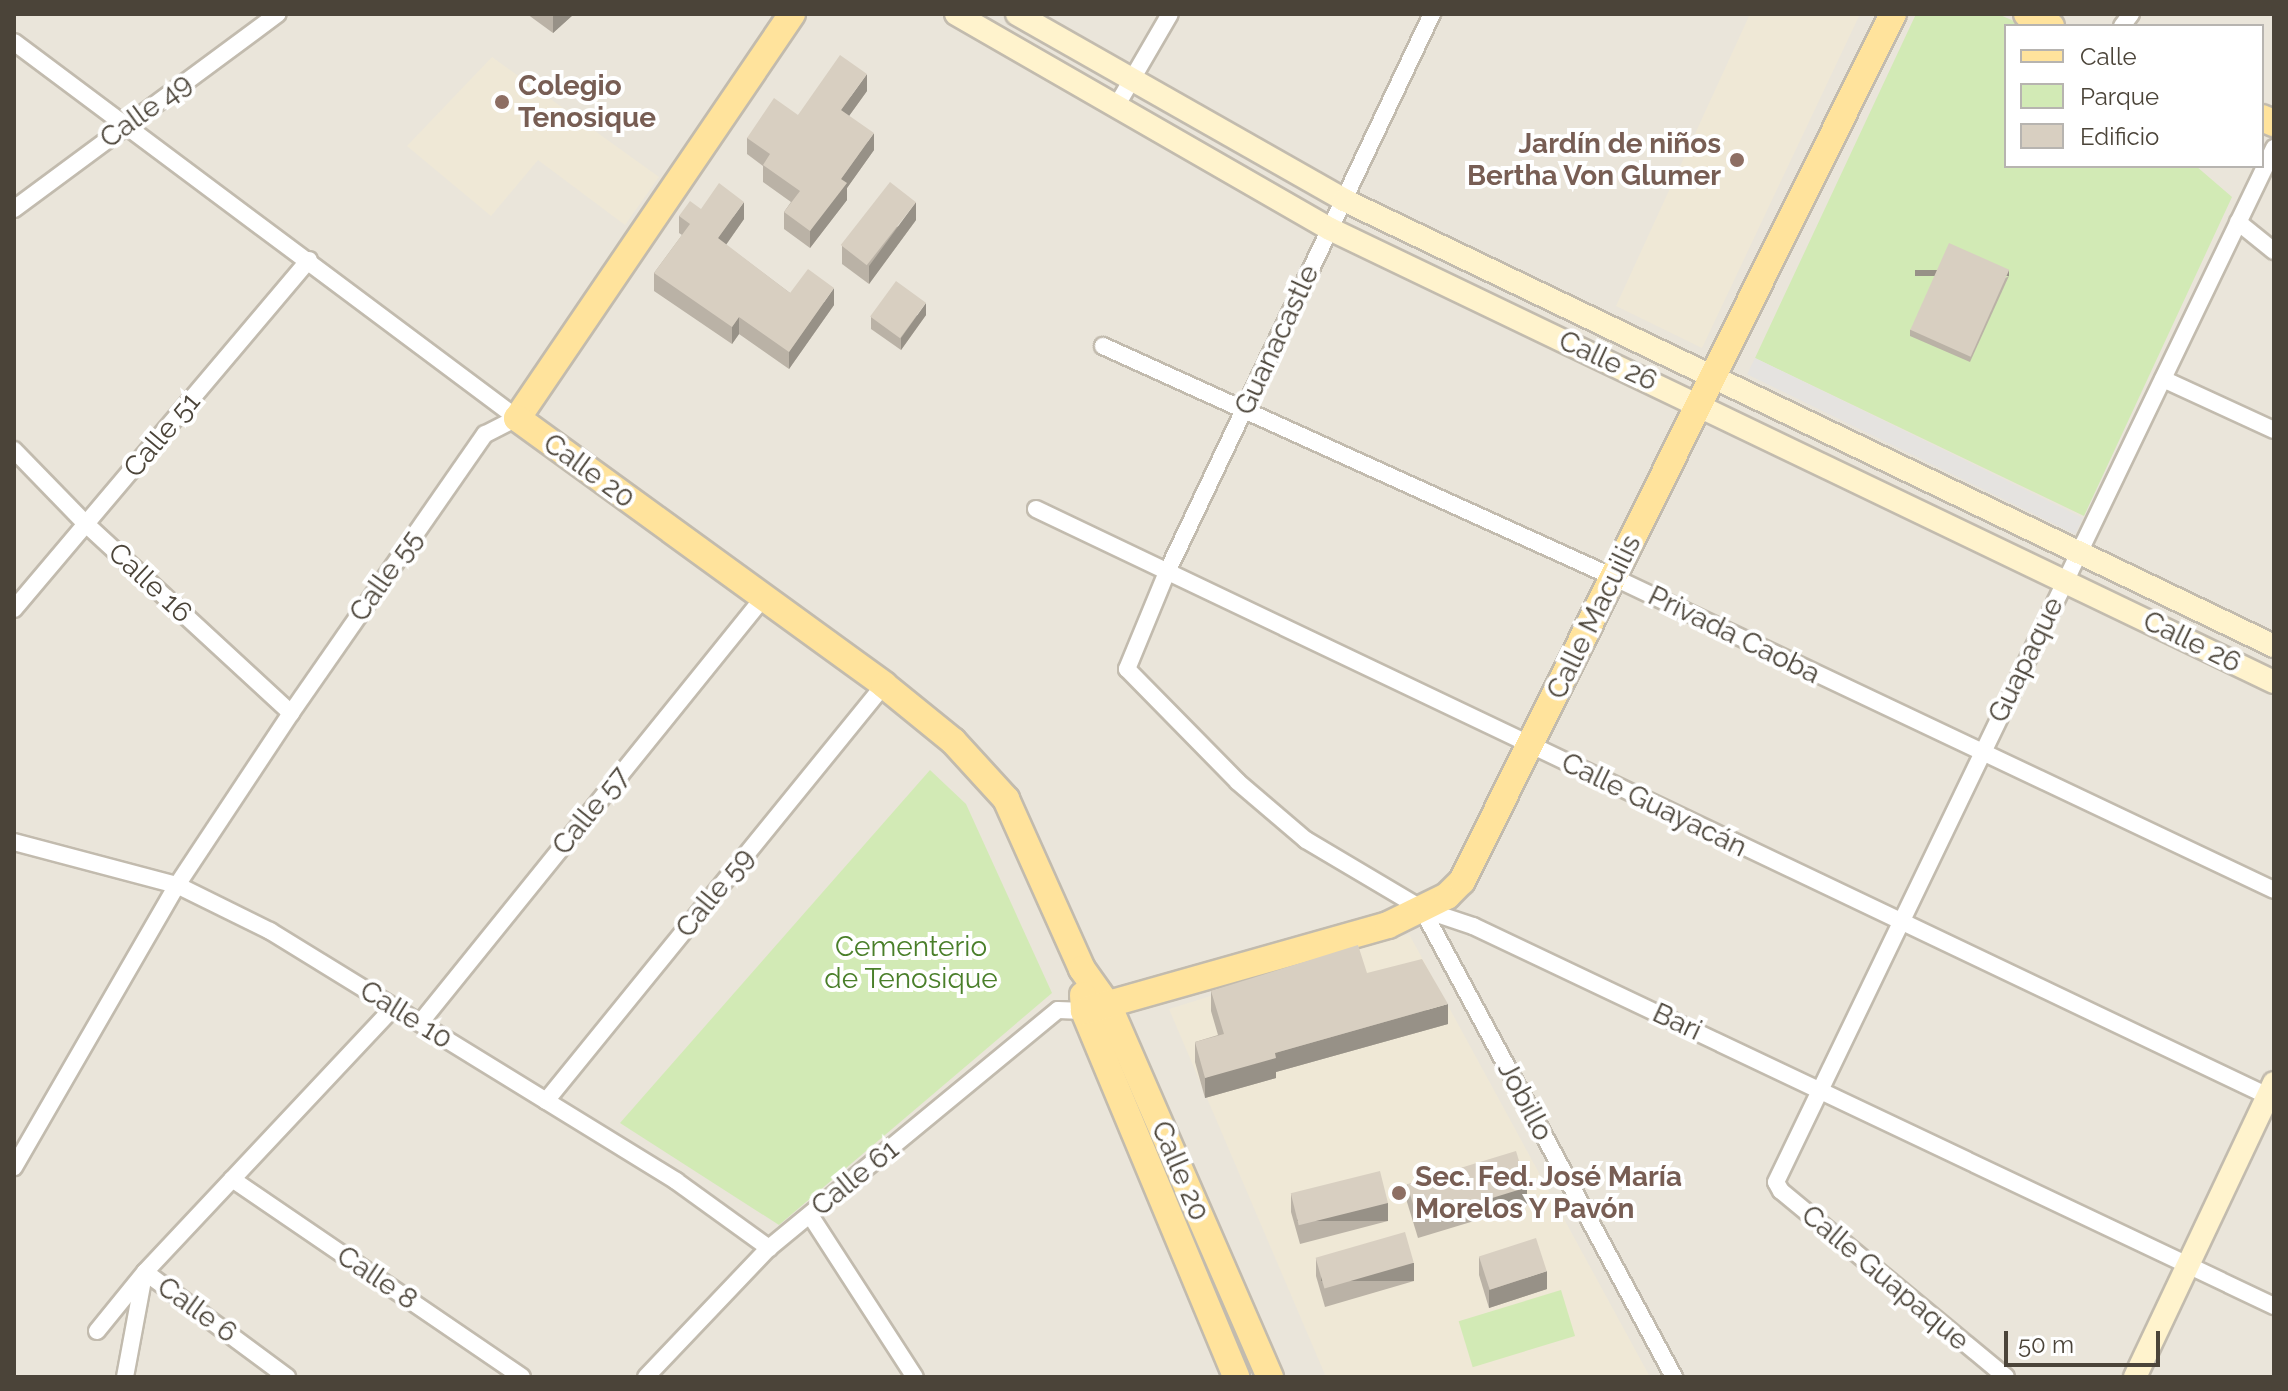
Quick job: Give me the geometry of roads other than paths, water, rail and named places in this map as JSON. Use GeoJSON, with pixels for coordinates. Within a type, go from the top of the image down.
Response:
{"type":"FeatureCollection","features":[{"type":"Feature","properties":{"kind":"main road","name":"Calle 55"},"geometry":{"type":"LineString","coordinates":[[517,418],[792,14]]}},
{"type":"Feature","properties":{"kind":"main road","name":"Calle 26"},"geometry":{"type":"LineString","coordinates":[[956,14],[1330,229],[2274,682]]}},
{"type":"Feature","properties":{"kind":"main road","name":"Calle 26"},"geometry":{"type":"LineString","coordinates":[[1017,14],[1344,200],[2274,646]]}},
{"type":"Feature","properties":{"kind":"main road","name":"Calle Macuilis"},"geometry":{"type":"LineString","coordinates":[[1097,1009],[1388,925],[1447,896],[1475,865],[1696,403],[1716,378],[1893,14]]}},
{"type":"Feature","properties":{"kind":"main road"},"geometry":{"type":"LineString","coordinates":[[2027,14],[2047,24]]}},
{"type":"Feature","properties":{"kind":"main road","name":"Calle 20"},"geometry":{"type":"LineString","coordinates":[[517,418],[884,685],[953,741],[1006,799],[1082,969],[1236,1377]]}},
{"type":"Feature","properties":{"kind":"main road","name":"Calle 20"},"geometry":{"type":"LineString","coordinates":[[1097,1009],[1270,1377]]}},
{"type":"Feature","properties":{"kind":"main road"},"geometry":{"type":"LineString","coordinates":[[2135,1377],[2272,1093]]}},
{"type":"Feature","properties":{"kind":"street","name":"Calle 49"},"geometry":{"type":"LineString","coordinates":[[14,209],[278,14]]}},
{"type":"Feature","properties":{"kind":"street"},"geometry":{"type":"LineString","coordinates":[[1117,105],[1170,14]]}},
{"type":"Feature","properties":{"kind":"street","name":"Guanacastle"},"geometry":{"type":"LineString","coordinates":[[1127,669],[1167,572],[1432,14]]}},
{"type":"Feature","properties":{"kind":"street","name":"Calle 20"},"geometry":{"type":"LineString","coordinates":[[14,42],[517,418]]}},
{"type":"Feature","properties":{"kind":"street","name":"Guapaque"},"geometry":{"type":"LineString","coordinates":[[1778,1172],[2274,148]]}},
{"type":"Feature","properties":{"kind":"street"},"geometry":{"type":"LineString","coordinates":[[2238,222],[2274,251]]}},
{"type":"Feature","properties":{"kind":"street","name":"Calle 51"},"geometry":{"type":"LineString","coordinates":[[14,609],[309,260]]}},
{"type":"Feature","properties":{"kind":"street","name":"Privada Caoba"},"geometry":{"type":"LineString","coordinates":[[1103,346],[1613,577],[2274,890]]}},
{"type":"Feature","properties":{"kind":"street"},"geometry":{"type":"LineString","coordinates":[[2163,379],[2274,430]]}},
{"type":"Feature","properties":{"kind":"street","name":"Calle 55"},"geometry":{"type":"LineString","coordinates":[[14,1167],[177,885],[291,713],[485,434],[517,418]]}},
{"type":"Feature","properties":{"kind":"street","name":"Calle 16"},"geometry":{"type":"LineString","coordinates":[[14,450],[86,524],[291,713]]}},
{"type":"Feature","properties":{"kind":"street","name":"Calle Guayacán"},"geometry":{"type":"LineString","coordinates":[[1036,509],[1899,922],[2272,1093]]}},
{"type":"Feature","properties":{"kind":"street","name":"Calle 57"},"geometry":{"type":"LineString","coordinates":[[420,1023],[763,598]]}},
{"type":"Feature","properties":{"kind":"street","name":"Bari"},"geometry":{"type":"LineString","coordinates":[[1127,669],[1238,782],[1306,840],[1422,909],[1473,926],[2274,1306]]}},
{"type":"Feature","properties":{"kind":"street","name":"Calle 59"},"geometry":{"type":"LineString","coordinates":[[546,1101],[884,685]]}},
{"type":"Feature","properties":{"kind":"street","name":"Calle 10"},"geometry":{"type":"LineString","coordinates":[[14,842],[177,885],[270,931],[676,1181],[769,1248]]}},
{"type":"Feature","properties":{"kind":"street","name":"Jobillo"},"geometry":{"type":"LineString","coordinates":[[1422,909],[1674,1377]]}},
{"type":"Feature","properties":{"kind":"street"},"geometry":{"type":"LineString","coordinates":[[97,1331],[145,1272],[394,1007]]}},
{"type":"Feature","properties":{"kind":"street","name":"Calle 61"},"geometry":{"type":"LineString","coordinates":[[646,1377],[769,1248],[1058,1010],[1097,1009]]}},
{"type":"Feature","properties":{"kind":"street","name":"Calle Guapaque"},"geometry":{"type":"LineString","coordinates":[[1778,1172],[1781,1191],[2006,1377]]}},
{"type":"Feature","properties":{"kind":"street","name":"Calle 8"},"geometry":{"type":"LineString","coordinates":[[232,1179],[522,1377]]}},
{"type":"Feature","properties":{"kind":"street"},"geometry":{"type":"LineString","coordinates":[[810,1215],[915,1377]]}},
{"type":"Feature","properties":{"kind":"street"},"geometry":{"type":"LineString","coordinates":[[125,1377],[145,1272]]}},
{"type":"Feature","properties":{"kind":"street","name":"Calle 6"},"geometry":{"type":"LineString","coordinates":[[145,1272],[287,1377]]}},
{"type":"Feature","properties":{"kind":"place","name":"Colegio Tenosique"},"geometry":{"type":"Point","coordinates":[502,102]}},
{"type":"Feature","properties":{"kind":"place","name":"Jardín de niños Bertha Von Glumer"},"geometry":{"type":"Point","coordinates":[1737,160]}},
{"type":"Feature","properties":{"kind":"place","name":"Sec. Fed. José María Morelos Y Pavón"},"geometry":{"type":"Point","coordinates":[1399,1193]}},
{"type":"Feature","properties":{"kind":"park label","name":"Cementerio de Tenosique"},"geometry":{"type":"Point","coordinates":[911,963]}}]}
